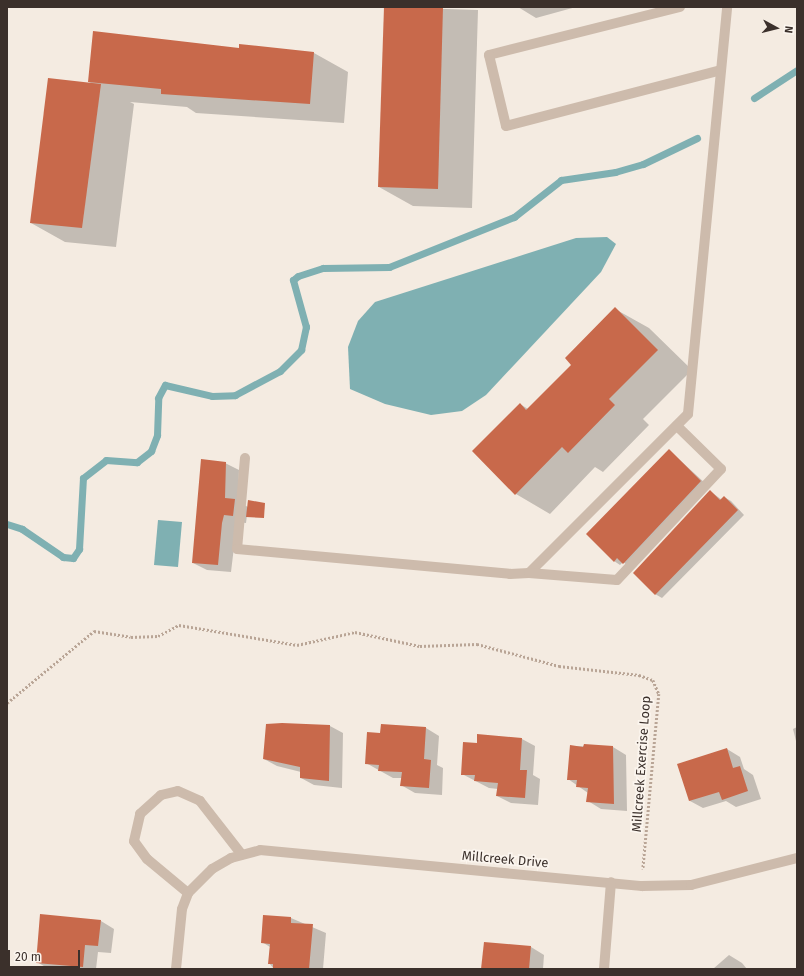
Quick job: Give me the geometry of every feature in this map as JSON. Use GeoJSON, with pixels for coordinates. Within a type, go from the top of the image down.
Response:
{"type":"FeatureCollection","features":[{"type":"Feature","properties":{"kind":"street"},"geometry":{"type":"LineString","coordinates":[[680,7],[489,55],[506,126],[721,70]]}},
{"type":"Feature","properties":{"kind":"street"},"geometry":{"type":"LineString","coordinates":[[529,572],[688,414],[727,7]]}},
{"type":"Feature","properties":{"kind":"street"},"geometry":{"type":"LineString","coordinates":[[245,458],[237,549],[510,574],[529,572],[617,580],[721,469],[677,426]]}},
{"type":"Feature","properties":{"kind":"street"},"geometry":{"type":"LineString","coordinates":[[176,969],[182,909],[188,893],[147,860],[134,841],[140,814],[161,794],[178,791],[200,801],[242,855]]}},
{"type":"Feature","properties":{"kind":"street","name":"Millcreek Drive"},"geometry":{"type":"LineString","coordinates":[[188,893],[212,869],[242,855],[260,850],[642,886],[691,885],[797,858]]}},
{"type":"Feature","properties":{"kind":"street"},"geometry":{"type":"LineString","coordinates":[[604,969],[611,882]]}},
{"type":"Feature","properties":{"kind":"path","name":"Millcreek Exercise Loop"},"geometry":{"type":"LineString","coordinates":[[7,702],[94,631],[131,637],[158,636],[179,625],[297,645],[355,632],[420,646],[477,644],[559,666],[639,674],[653,680],[659,694],[642,886]]}},
{"type":"Feature","properties":{"kind":"water"},"geometry":{"type":"Polygon","coordinates":[[[607,237],[616,244],[601,272],[486,395],[462,411],[431,415],[385,404],[350,389],[348,347],[358,321],[375,302],[576,238],[607,237]]]}},
{"type":"Feature","properties":{"kind":"water"},"geometry":{"type":"Polygon","coordinates":[[[158,520],[182,522],[178,567],[154,565],[158,520]]]}},
{"type":"Feature","properties":{"kind":"building"},"geometry":{"type":"Polygon","coordinates":[[[384,7],[443,7],[438,189],[378,187],[384,7]]]}},
{"type":"Feature","properties":{"kind":"building"},"geometry":{"type":"Polygon","coordinates":[[[93,31],[239,48],[239,44],[314,52],[310,104],[161,94],[161,89],[88,82],[93,31]]]}},
{"type":"Feature","properties":{"kind":"building"},"geometry":{"type":"Polygon","coordinates":[[[48,78],[101,84],[82,228],[30,223],[48,78]]]}},
{"type":"Feature","properties":{"kind":"building"},"geometry":{"type":"Polygon","coordinates":[[[615,307],[658,350],[609,399],[615,405],[568,453],[562,447],[515,495],[472,451],[520,403],[526,410],[571,365],[565,358],[615,307]]]}},
{"type":"Feature","properties":{"kind":"building"},"geometry":{"type":"Polygon","coordinates":[[[669,449],[701,481],[623,564],[617,558],[614,562],[586,534],[669,449]]]}},
{"type":"Feature","properties":{"kind":"building"},"geometry":{"type":"Polygon","coordinates":[[[201,459],[226,462],[225,498],[235,499],[233,516],[224,515],[218,565],[192,563],[201,459]]]}},
{"type":"Feature","properties":{"kind":"building"},"geometry":{"type":"Polygon","coordinates":[[[710,490],[720,500],[724,496],[738,510],[655,595],[633,573],[710,490]]]}},
{"type":"Feature","properties":{"kind":"building"},"geometry":{"type":"Polygon","coordinates":[[[248,500],[265,503],[264,518],[246,517],[248,500]]]}},
{"type":"Feature","properties":{"kind":"building"},"geometry":{"type":"Polygon","coordinates":[[[282,723],[330,725],[329,781],[300,778],[300,767],[263,759],[266,724],[282,723]]]}},
{"type":"Feature","properties":{"kind":"building"},"geometry":{"type":"Polygon","coordinates":[[[381,724],[426,727],[424,759],[431,760],[429,788],[400,786],[402,772],[378,771],[379,765],[365,764],[367,732],[380,733],[381,724]]]}},
{"type":"Feature","properties":{"kind":"building"},"geometry":{"type":"Polygon","coordinates":[[[477,734],[522,738],[520,770],[527,770],[525,798],[496,796],[498,783],[474,781],[475,775],[461,775],[463,742],[477,743],[477,734]]]}},
{"type":"Feature","properties":{"kind":"building"},"geometry":{"type":"Polygon","coordinates":[[[584,744],[613,746],[614,804],[586,802],[588,788],[576,787],[577,780],[567,780],[570,745],[583,747],[584,744]]]}},
{"type":"Feature","properties":{"kind":"building"},"geometry":{"type":"Polygon","coordinates":[[[727,748],[733,768],[740,766],[748,791],[722,800],[719,792],[689,801],[677,764],[727,748]]]}},
{"type":"Feature","properties":{"kind":"building"},"geometry":{"type":"Polygon","coordinates":[[[40,914],[101,920],[98,946],[85,945],[83,967],[36,963],[40,914]]]}},
{"type":"Feature","properties":{"kind":"building"},"geometry":{"type":"Polygon","coordinates":[[[263,915],[291,917],[291,923],[313,924],[309,969],[273,969],[273,964],[268,964],[270,944],[261,943],[263,915]]]}},
{"type":"Feature","properties":{"kind":"building"},"geometry":{"type":"Polygon","coordinates":[[[484,942],[531,946],[529,969],[481,969],[484,942]]]}},
{"type":"Feature","properties":{"kind":"waterway"},"geometry":{"type":"LineString","coordinates":[[754,98],[797,70]]}},
{"type":"Feature","properties":{"kind":"waterway"},"geometry":{"type":"LineString","coordinates":[[7,524],[22,529],[63,557],[73,558],[79,549],[83,478],[106,460],[137,462],[151,451],[157,435],[158,398],[165,385],[212,396],[235,395],[280,371],[301,350],[306,327],[293,280],[298,276],[323,268],[389,267],[514,217],[561,180],[615,172],[643,164],[697,138]]}}]}
